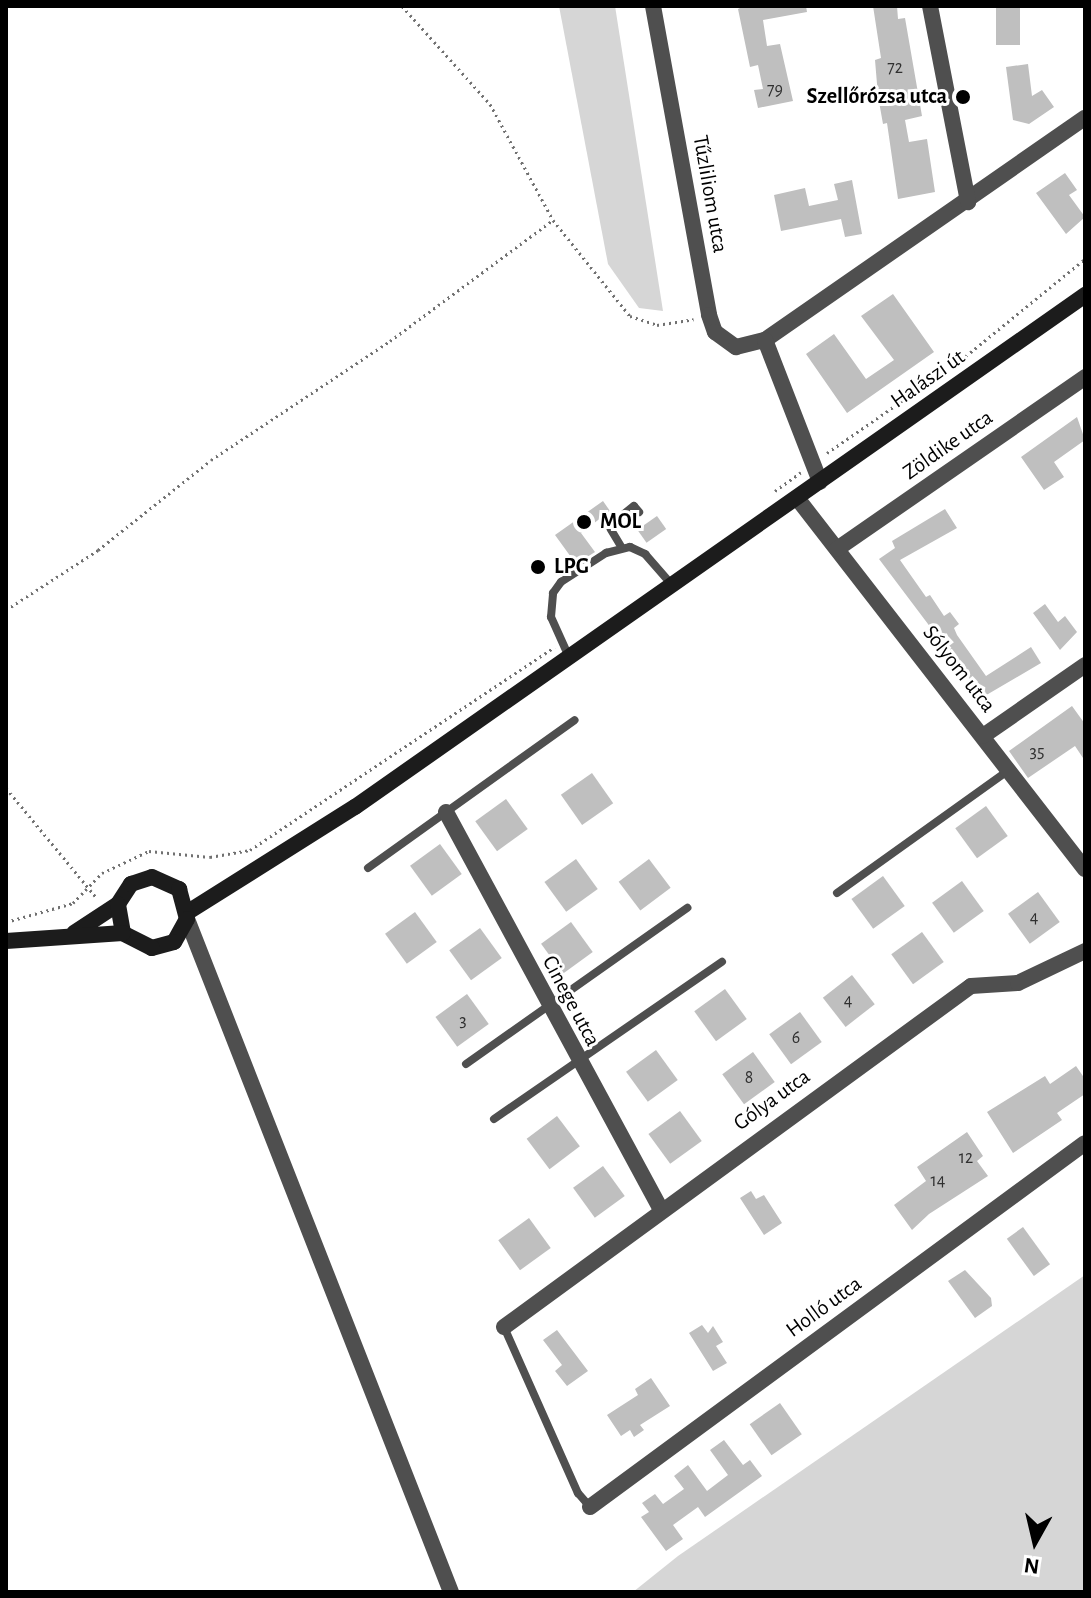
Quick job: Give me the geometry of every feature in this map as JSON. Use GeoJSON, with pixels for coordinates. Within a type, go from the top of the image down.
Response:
{"type":"FeatureCollection","features":[{"type":"Feature","properties":{"kind":"main road","name":"Halászi út"},"geometry":{"type":"LineString","coordinates":[[235,878],[355,807],[1085,295]]}},
{"type":"Feature","properties":{"kind":"main road"},"geometry":{"type":"LineString","coordinates":[[74,933],[118,904],[124,891],[140,880],[163,878],[179,889],[188,915]]}},
{"type":"Feature","properties":{"kind":"main road"},"geometry":{"type":"LineString","coordinates":[[179,889],[235,878]]}},
{"type":"Feature","properties":{"kind":"main road"},"geometry":{"type":"LineString","coordinates":[[6,941],[74,933],[123,933],[152,948],[174,942],[188,915],[235,878]]}},
{"type":"Feature","properties":{"kind":"main road"},"geometry":{"type":"LineString","coordinates":[[118,904],[123,933]]}},
{"type":"Feature","properties":{"kind":"street","name":"Tűzliliom utca"},"geometry":{"type":"LineString","coordinates":[[653,6],[709,315],[725,343],[751,347],[763,336]]}},
{"type":"Feature","properties":{"kind":"street"},"geometry":{"type":"LineString","coordinates":[[930,6],[968,202]]}},
{"type":"Feature","properties":{"kind":"street"},"geometry":{"type":"LineString","coordinates":[[820,482],[763,336],[968,202],[1085,118]]}},
{"type":"Feature","properties":{"kind":"street","name":"Zöldike utca"},"geometry":{"type":"LineString","coordinates":[[837,549],[1085,377]]}},
{"type":"Feature","properties":{"kind":"street","name":"Sólyom utca"},"geometry":{"type":"LineString","coordinates":[[797,498],[1085,869]]}},
{"type":"Feature","properties":{"kind":"street"},"geometry":{"type":"LineString","coordinates":[[983,736],[1085,665]]}},
{"type":"Feature","properties":{"kind":"street","name":"Cinege utca"},"geometry":{"type":"LineString","coordinates":[[446,812],[660,1208]]}},
{"type":"Feature","properties":{"kind":"street"},"geometry":{"type":"LineString","coordinates":[[188,915],[207,975],[451,1592]]}},
{"type":"Feature","properties":{"kind":"street"},"geometry":{"type":"LineString","coordinates":[[174,942],[185,946],[207,975]]}},
{"type":"Feature","properties":{"kind":"street","name":"Gólya utca"},"geometry":{"type":"LineString","coordinates":[[504,1327],[660,1208],[971,986],[1018,983],[1085,951]]}},
{"type":"Feature","properties":{"kind":"street","name":"Holló utca"},"geometry":{"type":"LineString","coordinates":[[590,1507],[1085,1143]]}},
{"type":"Feature","properties":{"kind":"lane"},"geometry":{"type":"LineString","coordinates":[[622,548],[609,526],[634,506],[639,512]]}},
{"type":"Feature","properties":{"kind":"lane"},"geometry":{"type":"LineString","coordinates":[[569,657],[552,624],[553,593],[561,582],[622,548],[645,554],[673,585]]}},
{"type":"Feature","properties":{"kind":"lane"},"geometry":{"type":"LineString","coordinates":[[368,868],[575,720]]}},
{"type":"Feature","properties":{"kind":"lane"},"geometry":{"type":"LineString","coordinates":[[837,893],[1009,770]]}},
{"type":"Feature","properties":{"kind":"lane"},"geometry":{"type":"LineString","coordinates":[[466,1064],[687,908]]}},
{"type":"Feature","properties":{"kind":"lane"},"geometry":{"type":"LineString","coordinates":[[494,1119],[722,962]]}},
{"type":"Feature","properties":{"kind":"lane"},"geometry":{"type":"LineString","coordinates":[[504,1327],[578,1493],[590,1507]]}},
{"type":"Feature","properties":{"kind":"path"},"geometry":{"type":"LineString","coordinates":[[402,6],[490,104],[553,220],[604,290],[637,321],[666,325],[709,315]]}},
{"type":"Feature","properties":{"kind":"path"},"geometry":{"type":"LineString","coordinates":[[6,610],[98,550],[211,460],[390,341],[553,220]]}},
{"type":"Feature","properties":{"kind":"path"},"geometry":{"type":"LineString","coordinates":[[6,788],[96,897]]}},
{"type":"Feature","properties":{"kind":"shaded area"},"geometry":{"type":"Polygon","coordinates":[[[559,6],[615,6],[663,311],[639,308],[608,264],[559,6]]]}},
{"type":"Feature","properties":{"kind":"shaded area"},"geometry":{"type":"Polygon","coordinates":[[[1085,1275],[1085,1592],[633,1592],[678,1556],[1085,1275]]]}},
{"type":"Feature","properties":{"kind":"building"},"geometry":{"type":"Polygon","coordinates":[[[744,6],[806,6],[807,12],[763,20],[767,46],[780,44],[793,101],[758,108],[754,90],[763,89],[758,65],[750,67],[738,9],[744,6]]]}},
{"type":"Feature","properties":{"kind":"building"},"geometry":{"type":"Polygon","coordinates":[[[873,6],[897,6],[898,19],[905,18],[922,116],[905,120],[909,142],[927,139],[935,192],[898,199],[887,123],[883,124],[878,96],[875,60],[881,58],[873,6]]]}},
{"type":"Feature","properties":{"kind":"building"},"geometry":{"type":"Polygon","coordinates":[[[996,6],[1020,6],[1020,45],[996,45],[996,6]]]}},
{"type":"Feature","properties":{"kind":"building"},"geometry":{"type":"Polygon","coordinates":[[[1028,64],[1032,96],[1042,90],[1054,107],[1029,124],[1013,120],[1006,67],[1028,64]]]}},
{"type":"Feature","properties":{"kind":"building"},"geometry":{"type":"Polygon","coordinates":[[[1065,173],[1077,190],[1069,195],[1085,217],[1066,234],[1036,193],[1065,173]]]}},
{"type":"Feature","properties":{"kind":"building"},"geometry":{"type":"Polygon","coordinates":[[[852,180],[862,234],[845,237],[841,219],[781,231],[774,195],[805,188],[809,206],[838,200],[834,184],[852,180]]]}},
{"type":"Feature","properties":{"kind":"building"},"geometry":{"type":"Polygon","coordinates":[[[893,294],[934,352],[847,413],[806,354],[834,334],[866,379],[894,360],[861,316],[893,294]]]}},
{"type":"Feature","properties":{"kind":"building"},"geometry":{"type":"Polygon","coordinates":[[[1077,417],[1085,440],[1054,462],[1064,477],[1044,490],[1021,457],[1077,417]]]}},
{"type":"Feature","properties":{"kind":"building"},"geometry":{"type":"Polygon","coordinates":[[[603,501],[610,511],[581,533],[595,552],[576,564],[555,535],[603,501]]]}},
{"type":"Feature","properties":{"kind":"building"},"geometry":{"type":"Polygon","coordinates":[[[945,509],[957,528],[900,560],[926,597],[930,595],[944,616],[950,612],[959,624],[954,628],[957,635],[986,676],[1031,647],[1041,663],[983,697],[879,559],[895,548],[892,541],[945,509]]]}},
{"type":"Feature","properties":{"kind":"building"},"geometry":{"type":"Polygon","coordinates":[[[657,516],[666,529],[647,543],[637,530],[657,516]]]}},
{"type":"Feature","properties":{"kind":"building"},"geometry":{"type":"Polygon","coordinates":[[[1045,604],[1058,622],[1065,616],[1077,632],[1060,650],[1033,613],[1045,604]]]}},
{"type":"Feature","properties":{"kind":"building"},"geometry":{"type":"Polygon","coordinates":[[[1072,706],[1085,724],[1085,761],[1075,746],[1028,778],[1009,751],[1072,706]]]}},
{"type":"Feature","properties":{"kind":"building"},"geometry":{"type":"Polygon","coordinates":[[[592,773],[613,803],[582,825],[561,795],[592,773]]]}},
{"type":"Feature","properties":{"kind":"building"},"geometry":{"type":"Polygon","coordinates":[[[506,799],[528,829],[497,851],[475,821],[506,799]]]}},
{"type":"Feature","properties":{"kind":"building"},"geometry":{"type":"Polygon","coordinates":[[[986,806],[1008,836],[977,858],[955,828],[986,806]]]}},
{"type":"Feature","properties":{"kind":"building"},"geometry":{"type":"Polygon","coordinates":[[[440,844],[462,874],[432,896],[410,866],[440,844]]]}},
{"type":"Feature","properties":{"kind":"building"},"geometry":{"type":"Polygon","coordinates":[[[576,859],[598,889],[566,912],[544,882],[576,859]]]}},
{"type":"Feature","properties":{"kind":"building"},"geometry":{"type":"Polygon","coordinates":[[[649,859],[671,888],[640,911],[619,882],[649,859]]]}},
{"type":"Feature","properties":{"kind":"building"},"geometry":{"type":"Polygon","coordinates":[[[883,876],[905,906],[873,929],[851,899],[883,876]]]}},
{"type":"Feature","properties":{"kind":"building"},"geometry":{"type":"Polygon","coordinates":[[[962,881],[984,911],[954,933],[932,903],[962,881]]]}},
{"type":"Feature","properties":{"kind":"building"},"geometry":{"type":"Polygon","coordinates":[[[1038,892],[1060,922],[1030,944],[1008,914],[1038,892]]]}},
{"type":"Feature","properties":{"kind":"building"},"geometry":{"type":"Polygon","coordinates":[[[415,912],[437,942],[407,964],[385,934],[415,912]]]}},
{"type":"Feature","properties":{"kind":"building"},"geometry":{"type":"Polygon","coordinates":[[[571,922],[593,952],[563,974],[541,944],[571,922]]]}},
{"type":"Feature","properties":{"kind":"building"},"geometry":{"type":"Polygon","coordinates":[[[480,928],[502,958],[471,980],[449,950],[480,928]]]}},
{"type":"Feature","properties":{"kind":"building"},"geometry":{"type":"Polygon","coordinates":[[[922,932],[944,962],[913,984],[891,954],[922,932]]]}},
{"type":"Feature","properties":{"kind":"building"},"geometry":{"type":"Polygon","coordinates":[[[852,975],[875,1004],[846,1027],[823,998],[852,975]]]}},
{"type":"Feature","properties":{"kind":"building"},"geometry":{"type":"Polygon","coordinates":[[[725,989],[747,1019],[716,1041],[694,1011],[725,989]]]}},
{"type":"Feature","properties":{"kind":"building"},"geometry":{"type":"Polygon","coordinates":[[[467,994],[489,1024],[457,1047],[435,1017],[467,994]]]}},
{"type":"Feature","properties":{"kind":"building"},"geometry":{"type":"Polygon","coordinates":[[[800,1012],[822,1042],[791,1064],[769,1034],[800,1012]]]}},
{"type":"Feature","properties":{"kind":"building"},"geometry":{"type":"Polygon","coordinates":[[[656,1050],[678,1080],[648,1102],[626,1072],[656,1050]]]}},
{"type":"Feature","properties":{"kind":"building"},"geometry":{"type":"Polygon","coordinates":[[[753,1052],[775,1082],[744,1104],[722,1074],[753,1052]]]}},
{"type":"Feature","properties":{"kind":"building"},"geometry":{"type":"Polygon","coordinates":[[[1076,1066],[1085,1079],[1085,1094],[1057,1113],[1062,1120],[1013,1153],[987,1112],[1045,1076],[1050,1084],[1076,1066]]]}},
{"type":"Feature","properties":{"kind":"building"},"geometry":{"type":"Polygon","coordinates":[[[680,1111],[702,1141],[670,1164],[648,1134],[680,1111]]]}},
{"type":"Feature","properties":{"kind":"building"},"geometry":{"type":"Polygon","coordinates":[[[557,1116],[580,1146],[550,1169],[527,1139],[557,1116]]]}},
{"type":"Feature","properties":{"kind":"building"},"geometry":{"type":"Polygon","coordinates":[[[967,1132],[983,1156],[977,1161],[988,1176],[929,1214],[912,1230],[894,1205],[926,1181],[917,1167],[967,1132]]]}},
{"type":"Feature","properties":{"kind":"building"},"geometry":{"type":"Polygon","coordinates":[[[603,1166],[625,1196],[595,1218],[573,1188],[603,1166]]]}},
{"type":"Feature","properties":{"kind":"building"},"geometry":{"type":"Polygon","coordinates":[[[751,1191],[756,1199],[764,1195],[782,1223],[764,1235],[740,1198],[751,1191]]]}},
{"type":"Feature","properties":{"kind":"building"},"geometry":{"type":"Polygon","coordinates":[[[529,1218],[551,1248],[520,1270],[498,1240],[529,1218]]]}},
{"type":"Feature","properties":{"kind":"building"},"geometry":{"type":"Polygon","coordinates":[[[1023,1227],[1050,1264],[1034,1276],[1007,1239],[1023,1227]]]}},
{"type":"Feature","properties":{"kind":"building"},"geometry":{"type":"Polygon","coordinates":[[[965,1270],[991,1298],[992,1306],[975,1318],[948,1281],[965,1270]]]}},
{"type":"Feature","properties":{"kind":"building"},"geometry":{"type":"Polygon","coordinates":[[[702,1325],[708,1333],[713,1326],[723,1342],[716,1346],[727,1363],[713,1371],[689,1333],[702,1325]]]}},
{"type":"Feature","properties":{"kind":"building"},"geometry":{"type":"Polygon","coordinates":[[[557,1330],[588,1371],[567,1386],[555,1371],[562,1365],[543,1340],[557,1330]]]}},
{"type":"Feature","properties":{"kind":"building"},"geometry":{"type":"Polygon","coordinates":[[[651,1378],[670,1406],[640,1425],[644,1430],[634,1437],[630,1430],[621,1436],[607,1415],[638,1395],[635,1389],[651,1378]]]}},
{"type":"Feature","properties":{"kind":"building"},"geometry":{"type":"Polygon","coordinates":[[[780,1403],[802,1434],[771,1455],[750,1424],[780,1403]]]}},
{"type":"Feature","properties":{"kind":"building"},"geometry":{"type":"Polygon","coordinates":[[[724,1440],[743,1465],[750,1460],[762,1476],[705,1517],[698,1507],[673,1525],[683,1539],[666,1551],[641,1517],[649,1512],[642,1503],[655,1494],[663,1504],[684,1489],[674,1476],[688,1465],[707,1491],[728,1475],[710,1450],[724,1440]]]}},
{"type":"Feature","properties":{"kind":"place","name":"Szellőrózsa utca"},"geometry":{"type":"Point","coordinates":[963,97]}},
{"type":"Feature","properties":{"kind":"place","name":"MOL"},"geometry":{"type":"Point","coordinates":[584,522]}},
{"type":"Feature","properties":{"kind":"place","name":"LPG"},"geometry":{"type":"Point","coordinates":[538,567]}}]}
